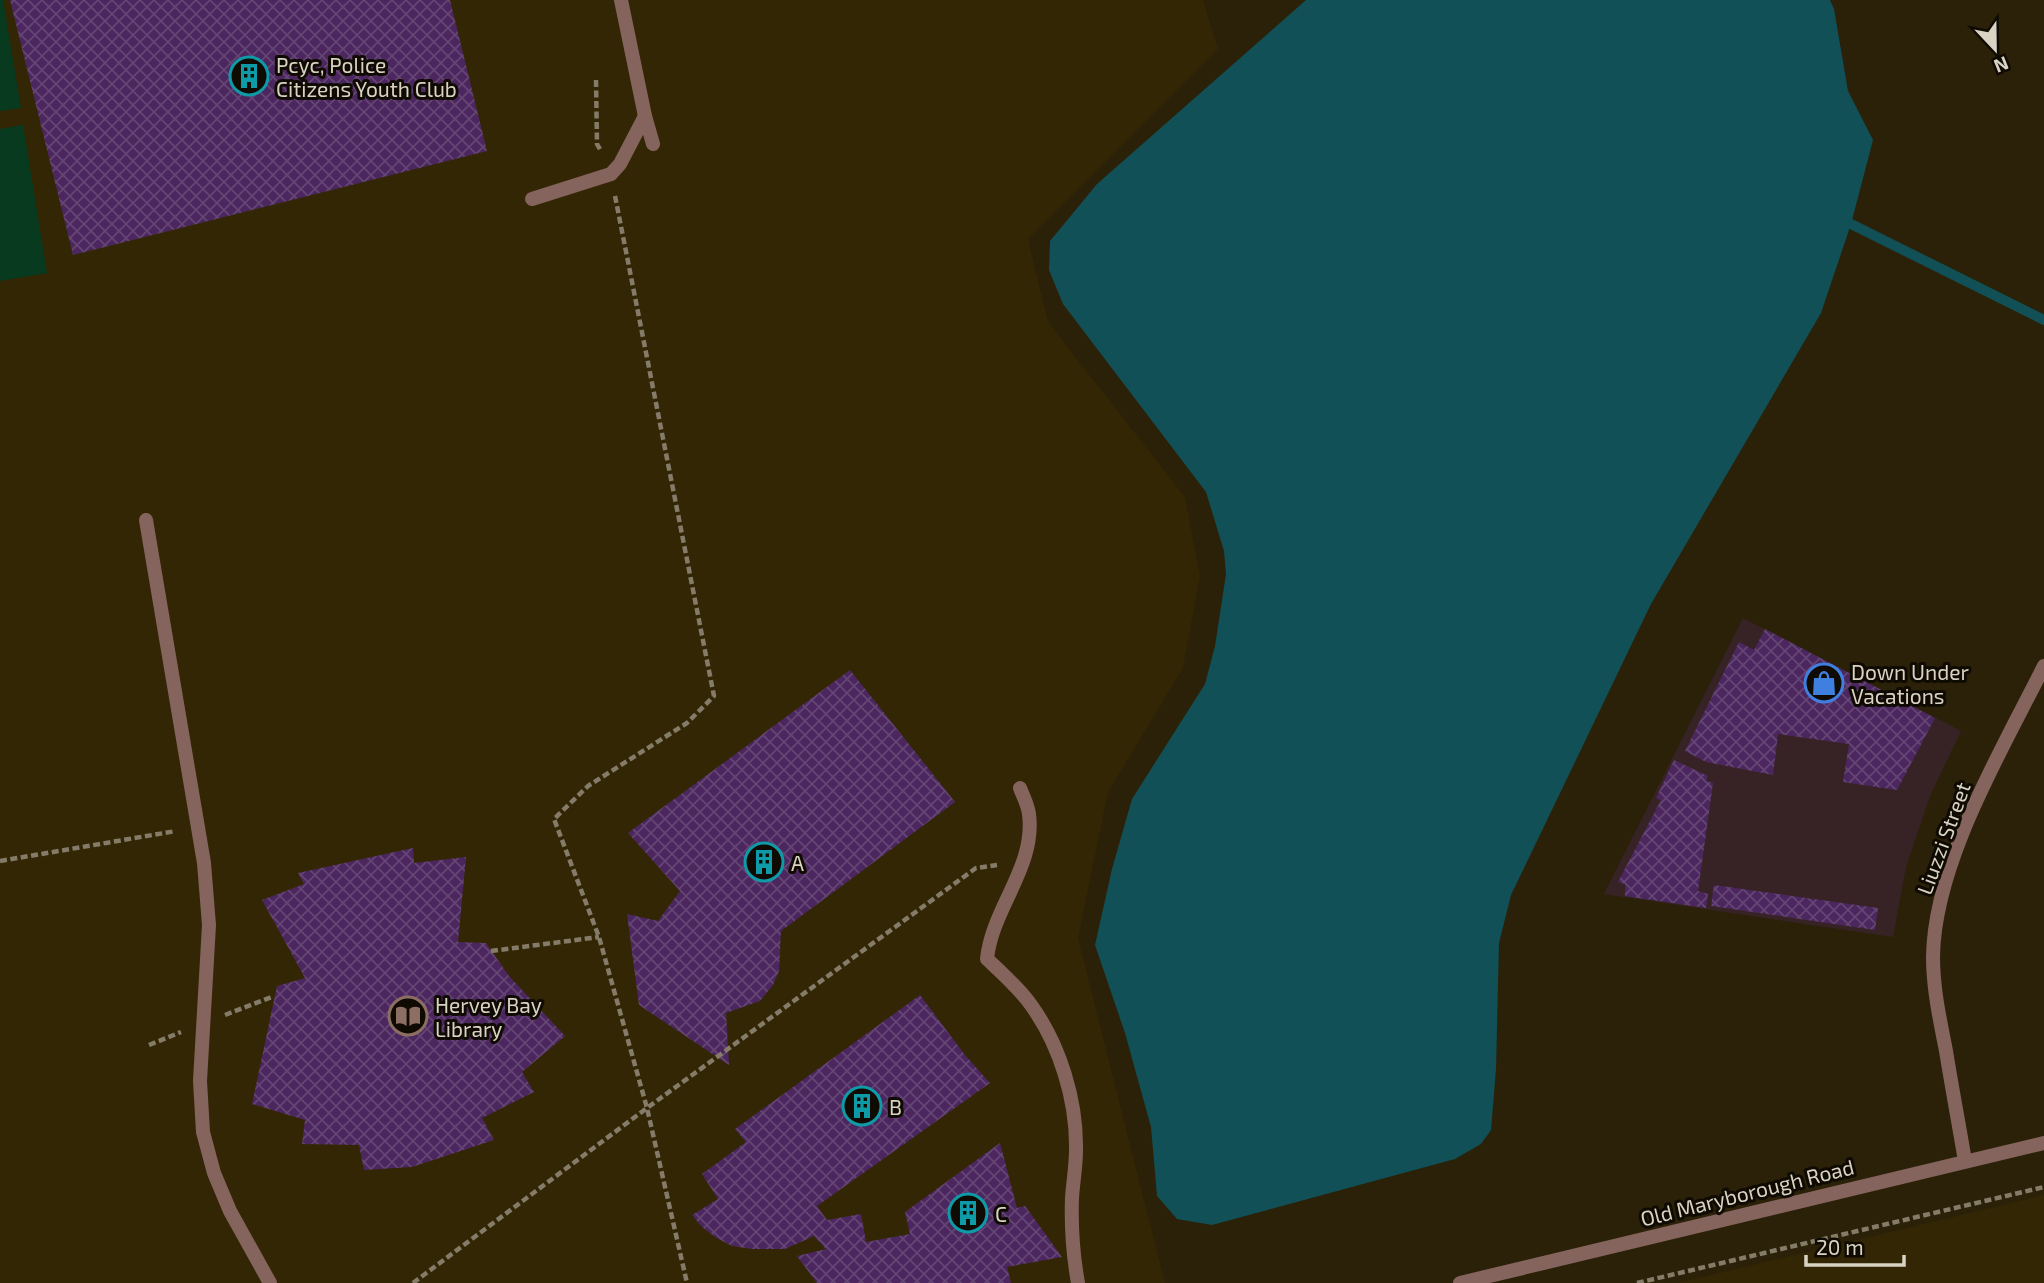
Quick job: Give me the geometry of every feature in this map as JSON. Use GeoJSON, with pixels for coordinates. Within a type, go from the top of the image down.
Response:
{"type":"FeatureCollection","features":[{"type":"Feature","properties":{"kind":"street"},"geometry":{"type":"LineString","coordinates":[[621,0],[653,144]]}},
{"type":"Feature","properties":{"kind":"street"},"geometry":{"type":"LineString","coordinates":[[532,199],[611,174],[621,164],[645,116]]}},
{"type":"Feature","properties":{"kind":"street"},"geometry":{"type":"LineString","coordinates":[[146,520],[204,863],[209,925],[200,1081],[203,1132],[214,1173],[230,1211],[270,1283]]}},
{"type":"Feature","properties":{"kind":"street","name":"Liuzzi Street"},"geometry":{"type":"LineString","coordinates":[[1965,1161],[1936,996],[1933,957],[1936,924],[1944,887],[1970,816],[2044,666]]}},
{"type":"Feature","properties":{"kind":"street"},"geometry":{"type":"LineString","coordinates":[[1020,788],[1029,812],[1030,838],[1013,890],[989,938],[987,959],[1031,1005],[1046,1031],[1064,1073],[1071,1099],[1077,1147],[1072,1197],[1072,1238],[1078,1283]]}},
{"type":"Feature","properties":{"kind":"street","name":"Old Maryborough Road"},"geometry":{"type":"LineString","coordinates":[[1460,1283],[2044,1143]]}},
{"type":"Feature","properties":{"kind":"path"},"geometry":{"type":"LineString","coordinates":[[596,80],[597,144],[611,174],[714,696],[687,723],[588,786],[554,819],[598,937],[647,1108],[687,1283]]}},
{"type":"Feature","properties":{"kind":"path"},"geometry":{"type":"LineString","coordinates":[[0,861],[198,827]]}},
{"type":"Feature","properties":{"kind":"path"},"geometry":{"type":"LineString","coordinates":[[413,1283],[976,868],[1024,860]]}},
{"type":"Feature","properties":{"kind":"path"},"geometry":{"type":"LineString","coordinates":[[491,951],[598,937]]}},
{"type":"Feature","properties":{"kind":"path"},"geometry":{"type":"LineString","coordinates":[[1637,1283],[2044,1187]]}},
{"type":"Feature","properties":{"kind":"shaded area"},"geometry":{"type":"Polygon","coordinates":[[[0,0],[1203,0],[1218,49],[1028,239],[1048,322],[1185,497],[1200,576],[1183,668],[1108,792],[1078,938],[1165,1283],[0,1283],[0,0]]]}},
{"type":"Feature","properties":{"kind":"shaded area"},"geometry":{"type":"Polygon","coordinates":[[[1743,618],[1961,731],[1930,796],[1906,867],[1893,937],[1604,894],[1743,618]]]}},
{"type":"Feature","properties":{"kind":"shaded area"},"geometry":{"type":"Polygon","coordinates":[[[2044,1195],[2044,1283],[1678,1283],[2044,1195]]]}},
{"type":"Feature","properties":{"kind":"green space"},"geometry":{"type":"Polygon","coordinates":[[[0,0],[3,0],[21,108],[0,111],[0,0]]]}},
{"type":"Feature","properties":{"kind":"green space"},"geometry":{"type":"Polygon","coordinates":[[[23,125],[47,273],[0,281],[0,129],[23,125]]]}},
{"type":"Feature","properties":{"kind":"water"},"geometry":{"type":"Polygon","coordinates":[[[1306,0],[1830,0],[1834,9],[1848,91],[1873,140],[1851,224],[1821,313],[1651,604],[1511,895],[1499,943],[1496,1069],[1491,1130],[1481,1144],[1455,1159],[1212,1225],[1177,1219],[1157,1196],[1151,1127],[1125,1033],[1095,945],[1112,869],[1132,799],[1205,684],[1215,646],[1226,574],[1224,551],[1206,492],[1063,304],[1049,270],[1050,241],[1097,184],[1306,0]]]}},
{"type":"Feature","properties":{"kind":"building","name":"Pcyc, Police Citizens Youth Club"},"geometry":{"type":"Polygon","coordinates":[[[10,0],[450,0],[487,151],[73,255],[10,0]]]}},
{"type":"Feature","properties":{"kind":"building"},"geometry":{"type":"Polygon","coordinates":[[[1765,629],[1935,718],[1897,790],[1843,782],[1849,744],[1778,734],[1773,775],[1706,762],[1685,751],[1739,642],[1754,650],[1765,629]]]}},
{"type":"Feature","properties":{"kind":"building","name":"A"},"geometry":{"type":"Polygon","coordinates":[[[850,670],[955,802],[781,931],[779,971],[773,985],[760,1001],[726,1013],[729,1065],[639,1005],[627,914],[658,921],[680,891],[628,833],[850,670]]]}},
{"type":"Feature","properties":{"kind":"building"},"geometry":{"type":"Polygon","coordinates":[[[1674,760],[1708,776],[1706,781],[1713,783],[1698,891],[1708,894],[1706,908],[1625,896],[1625,884],[1618,882],[1661,800],[1656,798],[1674,760]]]}},
{"type":"Feature","properties":{"kind":"building","name":"Hervey Bay Library"},"geometry":{"type":"Polygon","coordinates":[[[413,848],[414,863],[466,857],[458,942],[486,943],[509,976],[565,1036],[522,1072],[534,1092],[482,1118],[494,1140],[412,1167],[364,1170],[359,1145],[302,1144],[305,1120],[252,1104],[277,986],[305,978],[262,900],[304,884],[298,873],[413,848]]]}},
{"type":"Feature","properties":{"kind":"building"},"geometry":{"type":"Polygon","coordinates":[[[1714,885],[1878,908],[1875,930],[1711,906],[1714,885]]]}},
{"type":"Feature","properties":{"kind":"building","name":"B"},"geometry":{"type":"Polygon","coordinates":[[[920,995],[965,1055],[990,1083],[817,1206],[827,1220],[861,1214],[866,1242],[910,1234],[905,1212],[1000,1143],[1017,1208],[1025,1206],[1062,1257],[1007,1267],[1011,1283],[817,1283],[797,1256],[826,1249],[814,1236],[785,1249],[752,1249],[732,1246],[702,1227],[692,1215],[718,1199],[702,1174],[746,1142],[735,1129],[920,995]]]}},
{"type":"Feature","properties":{"kind":"waterway"},"geometry":{"type":"LineString","coordinates":[[1851,224],[2044,320]]}},
{"type":"Feature","properties":{"kind":"place","name":"Pcyc, Police Citizens Youth Club"},"geometry":{"type":"Point","coordinates":[249,76]}},
{"type":"Feature","properties":{"kind":"place","name":"Down Under Vacations"},"geometry":{"type":"Point","coordinates":[1824,683]}},
{"type":"Feature","properties":{"kind":"place","name":"A"},"geometry":{"type":"Point","coordinates":[764,862]}},
{"type":"Feature","properties":{"kind":"place","name":"Hervey Bay Library"},"geometry":{"type":"Point","coordinates":[408,1016]}},
{"type":"Feature","properties":{"kind":"place","name":"B"},"geometry":{"type":"Point","coordinates":[862,1106]}},
{"type":"Feature","properties":{"kind":"place","name":"C"},"geometry":{"type":"Point","coordinates":[968,1213]}}]}
